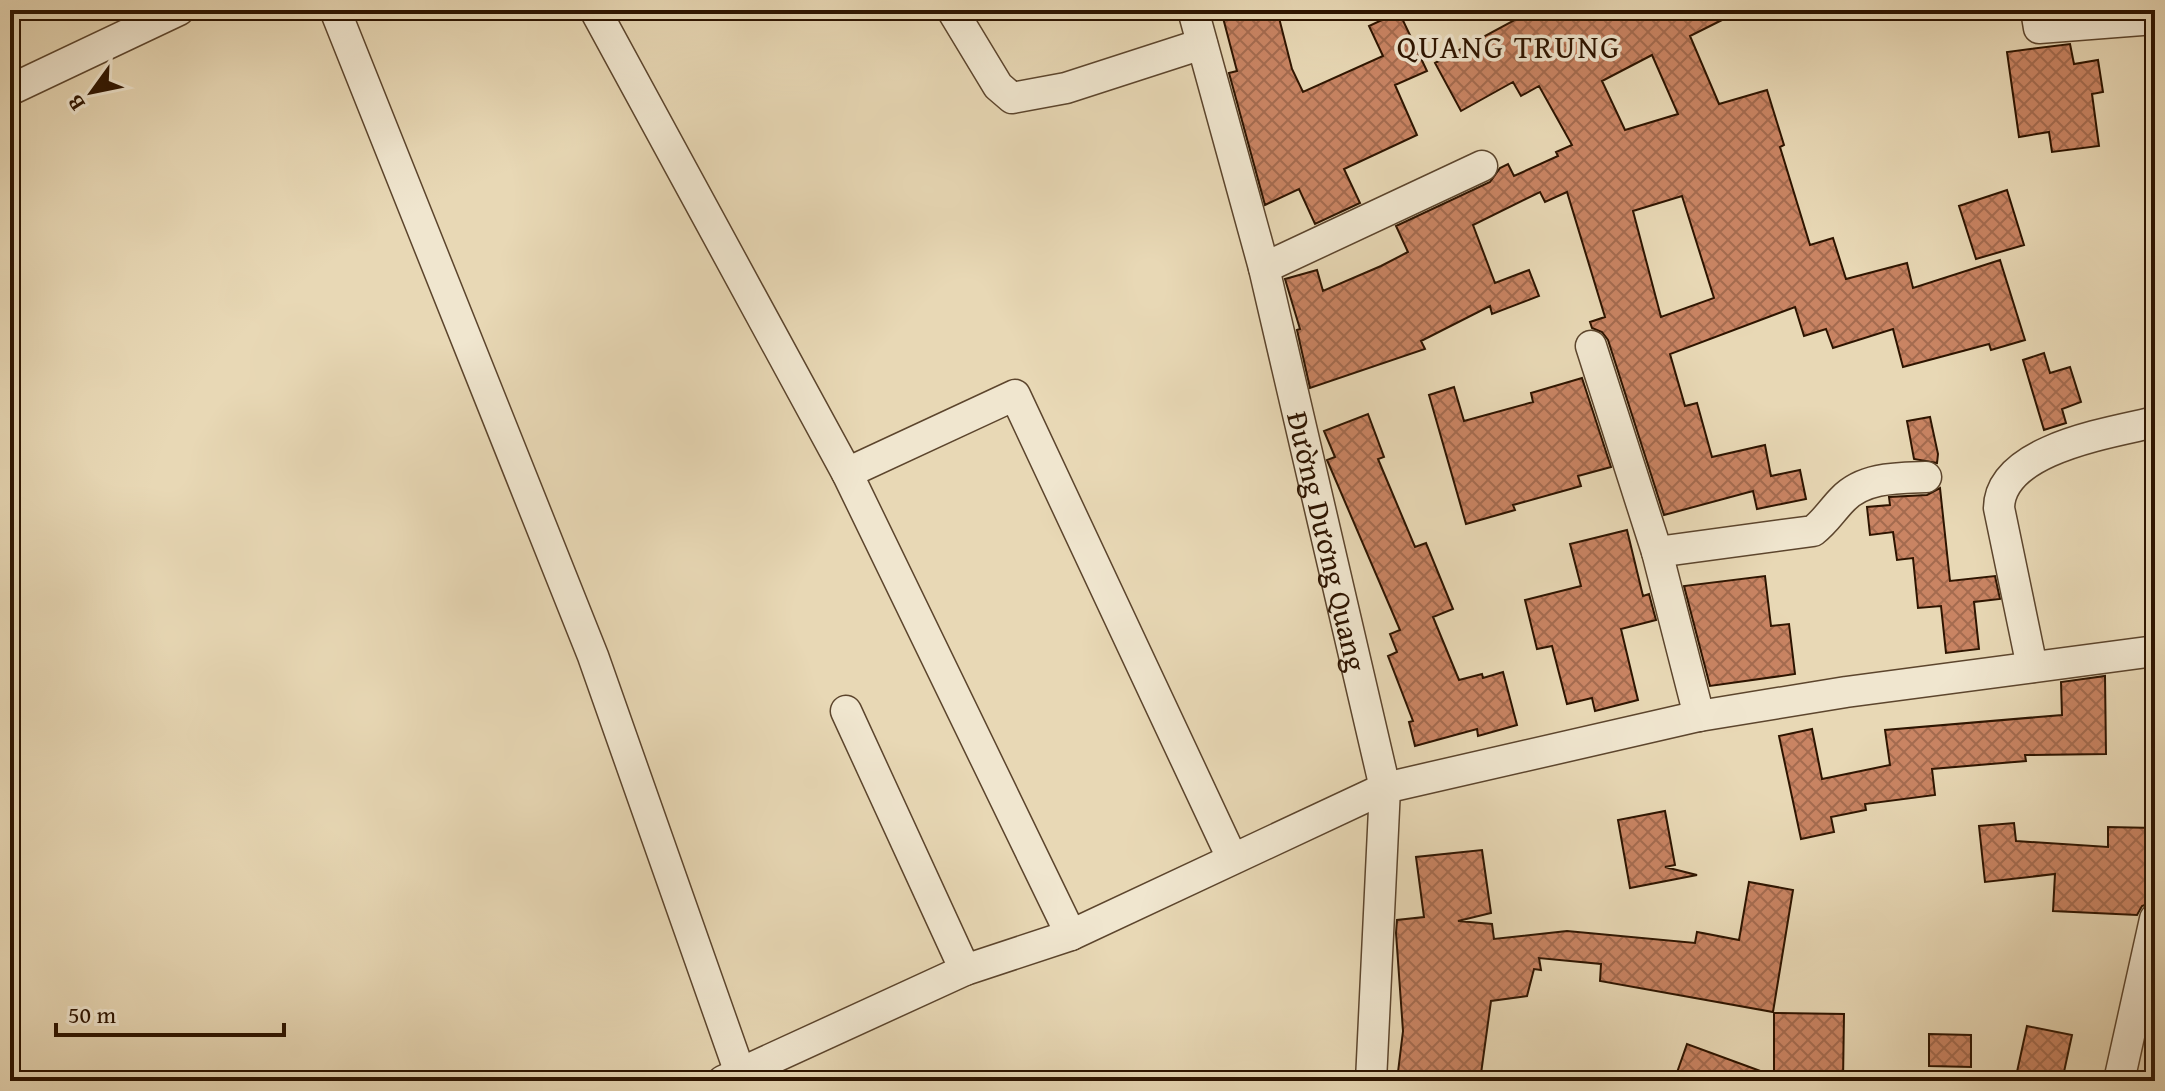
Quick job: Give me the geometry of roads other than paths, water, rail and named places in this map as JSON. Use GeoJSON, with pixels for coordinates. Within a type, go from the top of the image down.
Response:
{"type":"FeatureCollection","features":[{"type":"Feature","properties":{"kind":"street"},"geometry":{"type":"LineString","coordinates":[[10,90],[179,10]]}},
{"type":"Feature","properties":{"kind":"street"},"geometry":{"type":"LineString","coordinates":[[335,10],[593,656],[732,1077],[965,970],[1071,935],[1385,788],[1699,716],[2155,651]]}},
{"type":"Feature","properties":{"kind":"street"},"geometry":{"type":"LineString","coordinates":[[595,10],[847,473],[1071,935]]}},
{"type":"Feature","properties":{"kind":"street"},"geometry":{"type":"LineString","coordinates":[[952,10],[998,86],[1012,98],[1066,88],[1202,44]]}},
{"type":"Feature","properties":{"kind":"street","name":"Đường Dương Quang"},"geometry":{"type":"LineString","coordinates":[[1193,10],[1264,268],[1385,788],[1371,1081]]}},
{"type":"Feature","properties":{"kind":"street"},"geometry":{"type":"LineString","coordinates":[[2036,10],[2039,28],[2155,19]]}},
{"type":"Feature","properties":{"kind":"street"},"geometry":{"type":"LineString","coordinates":[[1264,268],[1482,166]]}},
{"type":"Feature","properties":{"kind":"street"},"geometry":{"type":"LineString","coordinates":[[1591,346],[1657,552],[1699,716]]}},
{"type":"Feature","properties":{"kind":"street"},"geometry":{"type":"LineString","coordinates":[[847,473],[1015,395],[1232,858]]}},
{"type":"Feature","properties":{"kind":"street"},"geometry":{"type":"LineString","coordinates":[[2032,667],[1999,508],[2000,492],[2013,472],[2034,460],[2085,439],[2155,422]]}},
{"type":"Feature","properties":{"kind":"street"},"geometry":{"type":"LineString","coordinates":[[1657,552],[1813,531],[1831,518],[1842,499],[1865,484],[1892,478],[1926,477]]}},
{"type":"Feature","properties":{"kind":"street"},"geometry":{"type":"LineString","coordinates":[[846,711],[965,970]]}},
{"type":"Feature","properties":{"kind":"street"},"geometry":{"type":"LineString","coordinates":[[2119,1081],[2155,919]]}},
{"type":"Feature","properties":{"kind":"district","name":"QUANG TRUNG"},"geometry":{"type":"Point","coordinates":[1509,46]}}]}
